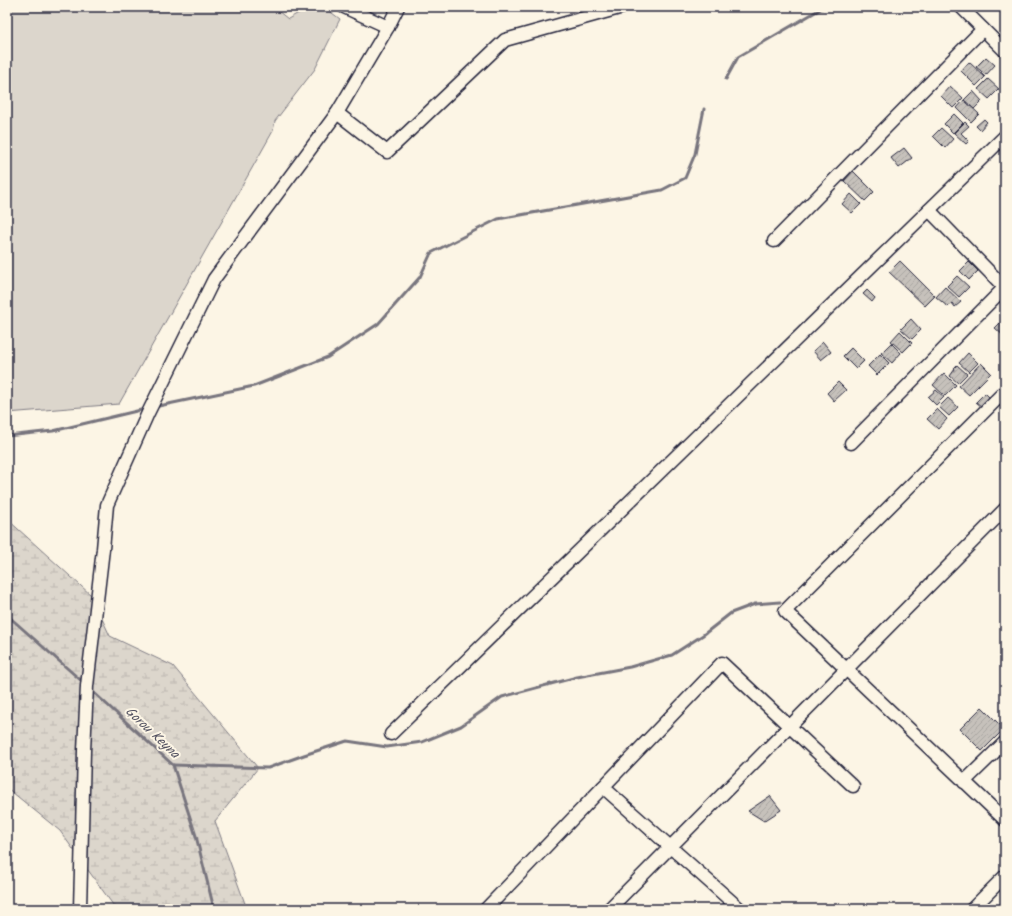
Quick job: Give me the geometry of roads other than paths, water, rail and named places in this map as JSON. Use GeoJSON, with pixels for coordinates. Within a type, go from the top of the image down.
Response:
{"type":"FeatureCollection","features":[{"type":"Feature","properties":{"kind":"street"},"geometry":{"type":"LineString","coordinates":[[344,7],[388,27]]}},
{"type":"Feature","properties":{"kind":"street"},"geometry":{"type":"LineString","coordinates":[[80,909],[87,686],[107,505],[148,413],[214,279],[338,113],[398,7]]}},
{"type":"Feature","properties":{"kind":"street"},"geometry":{"type":"LineString","coordinates":[[338,113],[387,152],[505,40],[623,7]]}},
{"type":"Feature","properties":{"kind":"street"},"geometry":{"type":"LineString","coordinates":[[961,7],[1005,51]]}},
{"type":"Feature","properties":{"kind":"street"},"geometry":{"type":"LineString","coordinates":[[774,241],[983,29]]}},
{"type":"Feature","properties":{"kind":"street"},"geometry":{"type":"LineString","coordinates":[[391,734],[1005,136]]}},
{"type":"Feature","properties":{"kind":"street"},"geometry":{"type":"LineString","coordinates":[[851,443],[1005,288],[929,210]]}},
{"type":"Feature","properties":{"kind":"street"},"geometry":{"type":"LineString","coordinates":[[1005,391],[785,611],[1005,820]]}},
{"type":"Feature","properties":{"kind":"street"},"geometry":{"type":"LineString","coordinates":[[609,909],[1005,509]]}},
{"type":"Feature","properties":{"kind":"street"},"geometry":{"type":"LineString","coordinates":[[486,909],[722,663],[853,786]]}},
{"type":"Feature","properties":{"kind":"street"},"geometry":{"type":"LineString","coordinates":[[964,782],[1005,742]]}},
{"type":"Feature","properties":{"kind":"street"},"geometry":{"type":"LineString","coordinates":[[603,787],[740,909]]}},
{"type":"Feature","properties":{"kind":"street"},"geometry":{"type":"LineString","coordinates":[[972,909],[1005,876]]}},
{"type":"Feature","properties":{"kind":"waterway"},"geometry":{"type":"LineString","coordinates":[[726,79],[738,57],[824,7]]}},
{"type":"Feature","properties":{"kind":"waterway"},"geometry":{"type":"LineString","coordinates":[[154,407],[254,386],[328,357],[378,324],[420,277],[431,253],[498,219],[662,190],[685,178],[695,154],[704,109]]}},
{"type":"Feature","properties":{"kind":"waterway"},"geometry":{"type":"LineString","coordinates":[[7,436],[53,431],[145,409]]}},
{"type":"Feature","properties":{"kind":"waterway"},"geometry":{"type":"LineString","coordinates":[[173,765],[268,768],[347,741],[387,747],[422,742],[461,726],[502,697],[577,677],[630,667],[672,655],[703,635],[731,613],[755,604],[780,602]]}},
{"type":"Feature","properties":{"kind":"waterway","name":"Gorou Keyna"},"geometry":{"type":"LineString","coordinates":[[7,615],[85,684]]}},
{"type":"Feature","properties":{"kind":"waterway","name":"Gorou Keyna"},"geometry":{"type":"LineString","coordinates":[[90,689],[173,765],[196,836],[214,909]]}}]}
